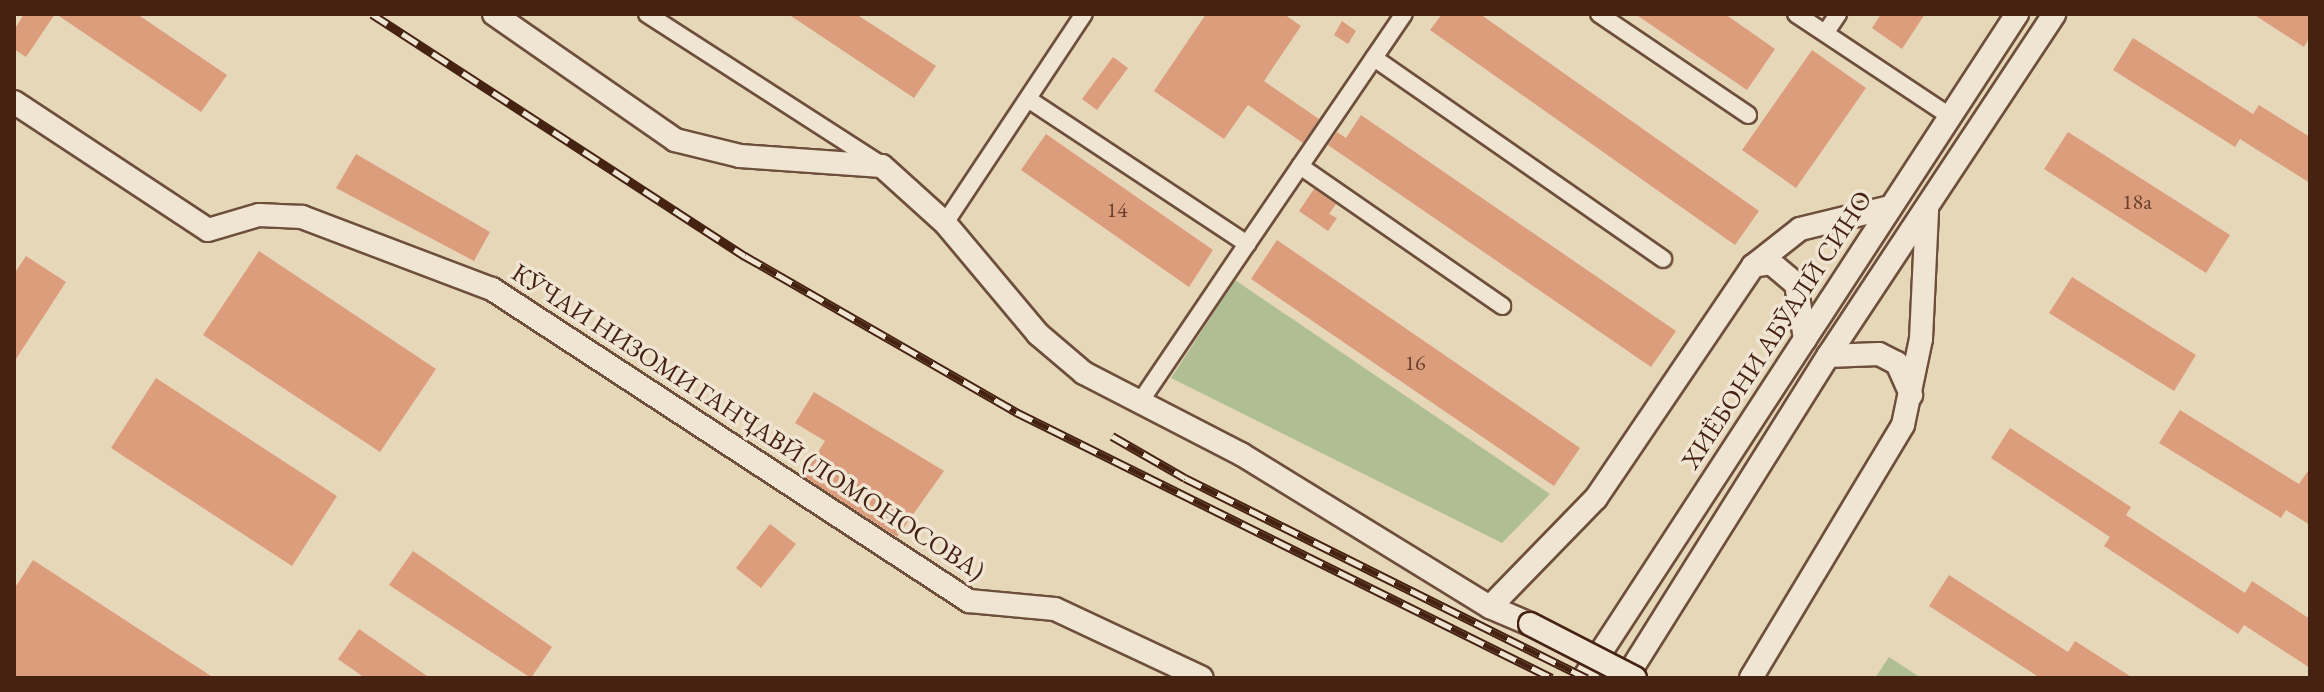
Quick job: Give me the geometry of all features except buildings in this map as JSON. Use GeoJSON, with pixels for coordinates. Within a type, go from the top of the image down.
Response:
{"type":"FeatureCollection","features":[{"type":"Feature","properties":{"kind":"main road"},"geometry":{"type":"LineString","coordinates":[[494,14],[675,140],[740,156],[882,166],[945,223],[1038,334],[1084,373],[1241,454],[1490,607],[1635,678]]}},
{"type":"Feature","properties":{"kind":"main road","name":"ХИЁБОНИ АБӮАЛӢ СИНО"},"geometry":{"type":"LineString","coordinates":[[1584,678],[2017,14]]}},
{"type":"Feature","properties":{"kind":"main road"},"geometry":{"type":"LineString","coordinates":[[1626,678],[1828,356],[2054,14]]}},
{"type":"Feature","properties":{"kind":"main road","name":"КӮЧАИ НИЗОМИ ГАНҶАВӢ (ЛОМОНОСОВА)"},"geometry":{"type":"LineString","coordinates":[[14,102],[208,230],[259,215],[302,217],[492,289],[969,601],[1055,609],[1202,678]]}},
{"type":"Feature","properties":{"kind":"main road"},"geometry":{"type":"LineString","coordinates":[[1490,607],[1596,498],[1753,266],[1800,229],[1890,207]]}},
{"type":"Feature","properties":{"kind":"main road"},"geometry":{"type":"LineString","coordinates":[[1751,678],[1903,425],[1912,400],[1921,339],[1927,209]]}},
{"type":"Feature","properties":{"kind":"main road"},"geometry":{"type":"LineString","coordinates":[[1753,266],[1771,263],[1796,284],[1805,339]]}},
{"type":"Feature","properties":{"kind":"main road"},"geometry":{"type":"LineString","coordinates":[[1828,356],[1879,354],[1897,363],[1912,400]]}},
{"type":"Feature","properties":{"kind":"street"},"geometry":{"type":"LineString","coordinates":[[647,14],[882,166]]}},
{"type":"Feature","properties":{"kind":"street"},"geometry":{"type":"LineString","coordinates":[[945,223],[1084,14]]}},
{"type":"Feature","properties":{"kind":"street"},"geometry":{"type":"LineString","coordinates":[[1140,402],[1404,14]]}},
{"type":"Feature","properties":{"kind":"street"},"geometry":{"type":"LineString","coordinates":[[1599,14],[1748,115]]}},
{"type":"Feature","properties":{"kind":"street"},"geometry":{"type":"LineString","coordinates":[[1796,14],[1951,117]]}},
{"type":"Feature","properties":{"kind":"street"},"geometry":{"type":"LineString","coordinates":[[1826,32],[1838,14]]}},
{"type":"Feature","properties":{"kind":"street"},"geometry":{"type":"LineString","coordinates":[[1374,58],[1663,259]]}},
{"type":"Feature","properties":{"kind":"street"},"geometry":{"type":"LineString","coordinates":[[1028,99],[1247,244]]}},
{"type":"Feature","properties":{"kind":"street"},"geometry":{"type":"LineString","coordinates":[[1300,166],[1502,306]]}},
{"type":"Feature","properties":{"kind":"green space"},"geometry":{"type":"Polygon","coordinates":[[[1235,280],[1550,494],[1502,543],[1171,378],[1235,280]]]}},
{"type":"Feature","properties":{"kind":"green space"},"geometry":{"type":"Polygon","coordinates":[[[1889,657],[1921,678],[1875,678],[1889,657]]]}},
{"type":"Feature","properties":{"kind":"railway"},"geometry":{"type":"LineString","coordinates":[[372,14],[745,256],[1016,412],[1552,678]]}},
{"type":"Feature","properties":{"kind":"railway"},"geometry":{"type":"LineString","coordinates":[[1112,436],[1185,478],[1587,678]]}}]}
